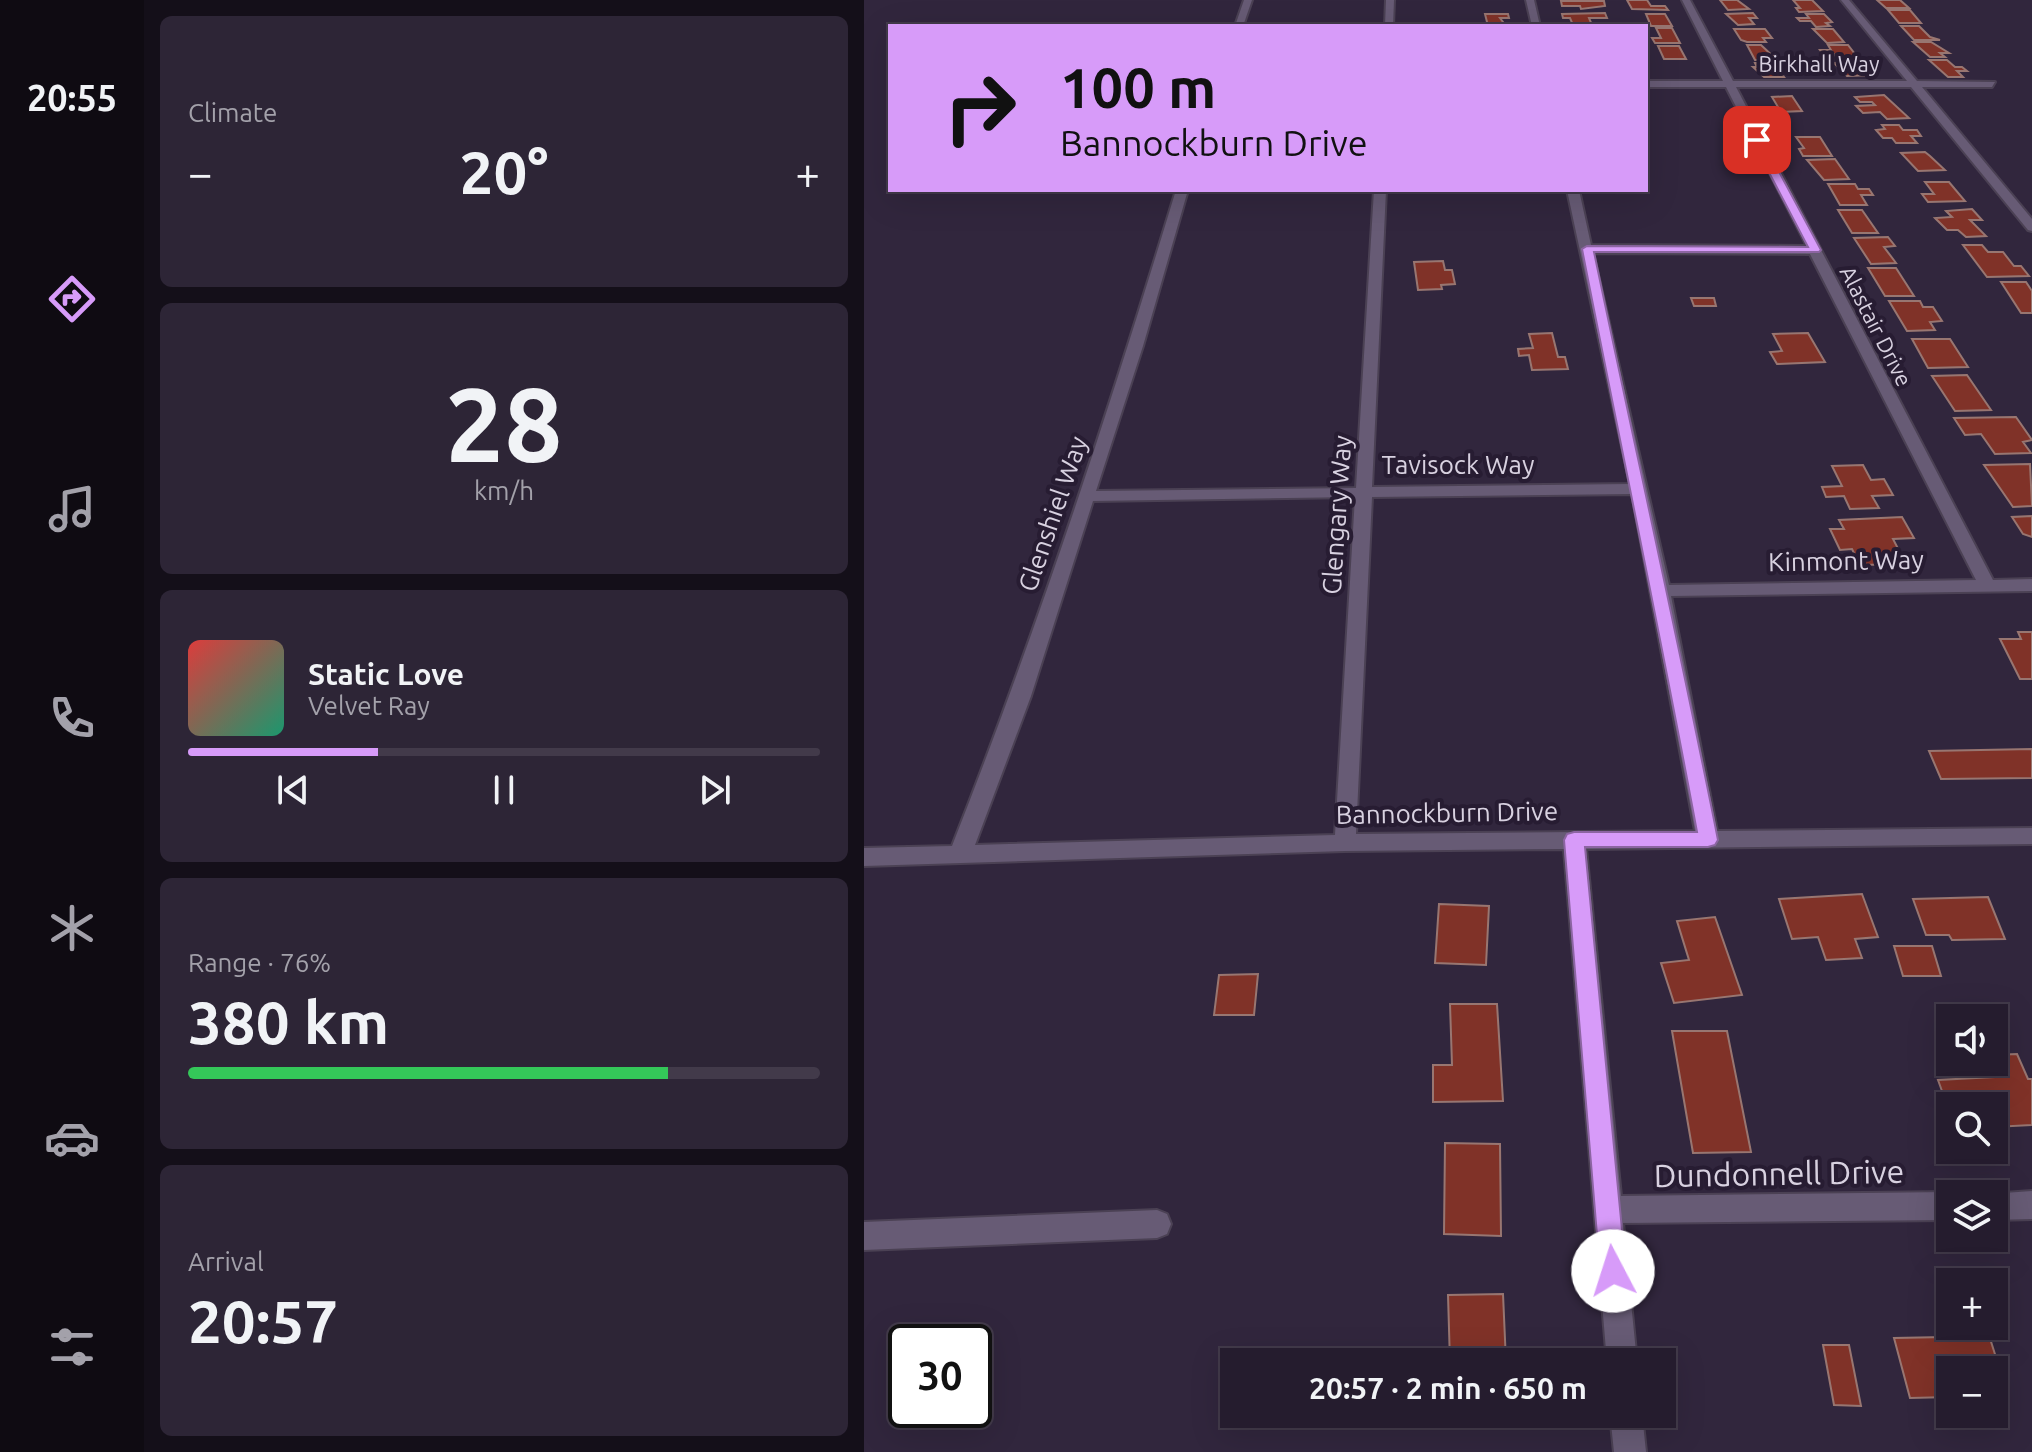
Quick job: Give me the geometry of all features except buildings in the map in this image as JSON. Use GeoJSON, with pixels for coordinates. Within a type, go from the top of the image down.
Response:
{"type":"FeatureCollection","features":[{"type":"Feature","properties":{"kind":"street"},"geometry":{"type":"LineString","coordinates":[[1240,24],[1248,0]]}},
{"type":"Feature","properties":{"kind":"street"},"geometry":{"type":"LineString","coordinates":[[1389,24],[1390,0]]}},
{"type":"Feature","properties":{"kind":"street"},"geometry":{"type":"LineString","coordinates":[[1530,0],[1536,24]]}},
{"type":"Feature","properties":{"kind":"street","name":"Alastair Drive"},"geometry":{"type":"LineString","coordinates":[[1686,0],[1987,585]]}},
{"type":"Feature","properties":{"kind":"street"},"geometry":{"type":"LineString","coordinates":[[1845,0],[2032,227]]}},
{"type":"Feature","properties":{"kind":"street","name":"Birkhall Way"},"geometry":{"type":"LineString","coordinates":[[1648,84],[1992,84]]}},
{"type":"Feature","properties":{"kind":"street","name":"Glenshiel Way"},"geometry":{"type":"LineString","coordinates":[[961,852],[1021,696],[1181,192]]}},
{"type":"Feature","properties":{"kind":"street","name":"Glengary Way"},"geometry":{"type":"LineString","coordinates":[[1345,843],[1380,192]]}},
{"type":"Feature","properties":{"kind":"street"},"geometry":{"type":"LineString","coordinates":[[1573,192],[1636,489],[1661,591],[1708,840]]}},
{"type":"Feature","properties":{"kind":"street"},"geometry":{"type":"LineString","coordinates":[[1587,249],[1815,250]]}},
{"type":"Feature","properties":{"kind":"street","name":"Tavisock Way"},"geometry":{"type":"LineString","coordinates":[[1087,496],[1636,489]]}},
{"type":"Feature","properties":{"kind":"street","name":"Kinmont Way"},"geometry":{"type":"LineString","coordinates":[[1661,591],[2032,585]]}},
{"type":"Feature","properties":{"kind":"street","name":"Bannockburn Drive"},"geometry":{"type":"LineString","coordinates":[[864,857],[1345,843],[2032,836]]}},
{"type":"Feature","properties":{"kind":"street"},"geometry":{"type":"LineString","coordinates":[[1574,840],[1621,1348]]}},
{"type":"Feature","properties":{"kind":"street"},"geometry":{"type":"LineString","coordinates":[[2008,1206],[2032,1205]]}},
{"type":"Feature","properties":{"kind":"street","name":"Dundonnell Drive"},"geometry":{"type":"LineString","coordinates":[[1608,1210],[1936,1206]]}},
{"type":"Feature","properties":{"kind":"street"},"geometry":{"type":"LineString","coordinates":[[864,1236],[1157,1224]]}},
{"type":"Feature","properties":{"kind":"street"},"geometry":{"type":"LineString","coordinates":[[1627,1428],[1630,1452]]}},
{"type":"Feature","properties":{"kind":"route"},"geometry":{"type":"LineString","coordinates":[[1613,1271],[1574,840],[1708,840],[1661,591],[1636,489],[1587,249],[1815,250],[1757,140]]}}]}
